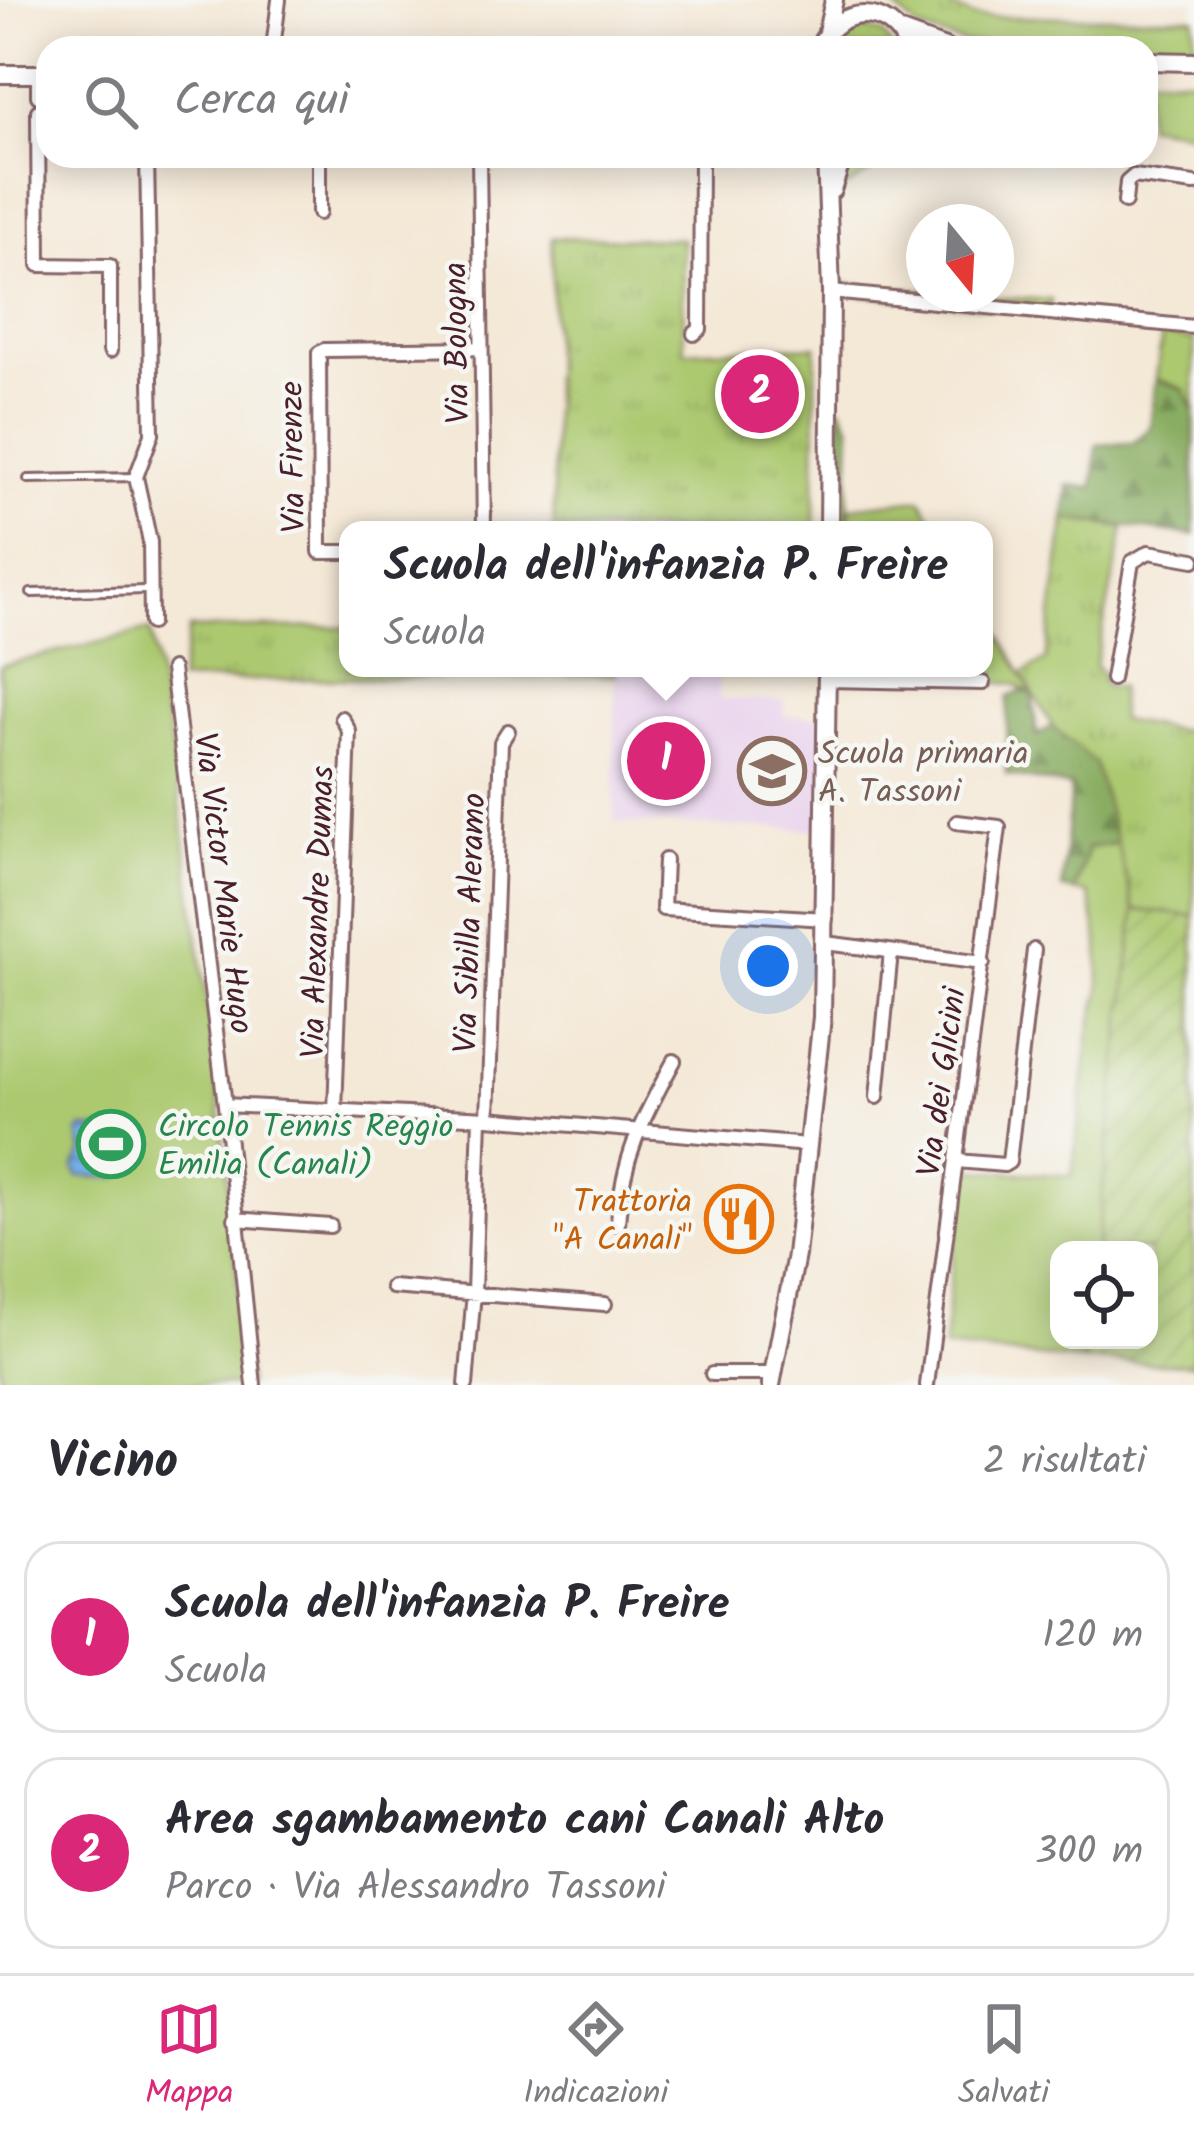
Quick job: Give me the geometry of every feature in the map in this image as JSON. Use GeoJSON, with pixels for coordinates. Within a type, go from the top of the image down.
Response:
{"type":"FeatureCollection","features":[{"type":"Feature","properties":{"kind":"street"},"geometry":{"type":"LineString","coordinates":[[274,36],[279,0]]}},
{"type":"Feature","properties":{"kind":"street"},"geometry":{"type":"LineString","coordinates":[[822,36],[834,0]]}},
{"type":"Feature","properties":{"kind":"street"},"geometry":{"type":"LineString","coordinates":[[870,0],[900,34]]}},
{"type":"Feature","properties":{"kind":"street"},"geometry":{"type":"LineString","coordinates":[[825,36],[841,20],[857,14],[875,15],[900,34]]}},
{"type":"Feature","properties":{"kind":"street"},"geometry":{"type":"LineString","coordinates":[[1158,62],[1194,62]]}},
{"type":"Feature","properties":{"kind":"street"},"geometry":{"type":"LineString","coordinates":[[0,74],[36,74]]}},
{"type":"Feature","properties":{"kind":"street"},"geometry":{"type":"LineString","coordinates":[[38,168],[39,265],[110,266],[110,351]]}},
{"type":"Feature","properties":{"kind":"street"},"geometry":{"type":"LineString","coordinates":[[147,168],[152,434],[136,477],[150,542],[152,622]]}},
{"type":"Feature","properties":{"kind":"street"},"geometry":{"type":"LineString","coordinates":[[319,168],[319,213]]}},
{"type":"Feature","properties":{"kind":"street","name":"Via Bologna"},"geometry":{"type":"LineString","coordinates":[[479,168],[484,521]]}},
{"type":"Feature","properties":{"kind":"street"},"geometry":{"type":"LineString","coordinates":[[694,334],[700,329],[701,168]]}},
{"type":"Feature","properties":{"kind":"street"},"geometry":{"type":"LineString","coordinates":[[827,168],[829,521]]}},
{"type":"Feature","properties":{"kind":"street"},"geometry":{"type":"LineString","coordinates":[[830,197],[839,168]]}},
{"type":"Feature","properties":{"kind":"street"},"geometry":{"type":"LineString","coordinates":[[1125,202],[1127,182],[1134,176],[1194,184]]}},
{"type":"Feature","properties":{"kind":"street"},"geometry":{"type":"LineString","coordinates":[[831,292],[1194,327]]}},
{"type":"Feature","properties":{"kind":"street","name":"Via Firenze"},"geometry":{"type":"LineString","coordinates":[[339,552],[320,552],[319,353],[482,348]]}},
{"type":"Feature","properties":{"kind":"street"},"geometry":{"type":"LineString","coordinates":[[1112,679],[1132,562],[1149,552],[1194,560]]}},
{"type":"Feature","properties":{"kind":"street","name":"Via Victor Marie Hugo"},"geometry":{"type":"LineString","coordinates":[[172,669],[254,1385]]}},
{"type":"Feature","properties":{"kind":"street"},"geometry":{"type":"LineString","coordinates":[[712,1375],[772,1379],[791,1292],[822,1016],[827,677]]}},
{"type":"Feature","properties":{"kind":"street"},"geometry":{"type":"LineString","coordinates":[[879,677],[983,683]]}},
{"type":"Feature","properties":{"kind":"street","name":"Via Alexandre Dumas"},"geometry":{"type":"LineString","coordinates":[[335,1111],[349,730],[342,718]]}},
{"type":"Feature","properties":{"kind":"street","name":"Via Sibilla Aleramo"},"geometry":{"type":"LineString","coordinates":[[466,1385],[501,742],[508,731]]}},
{"type":"Feature","properties":{"kind":"street"},"geometry":{"type":"LineString","coordinates":[[957,822],[998,827],[1017,821]]}},
{"type":"Feature","properties":{"kind":"street","name":"Via dei Glicini"},"geometry":{"type":"LineString","coordinates":[[927,1385],[998,827]]}},
{"type":"Feature","properties":{"kind":"street"},"geometry":{"type":"LineString","coordinates":[[665,860],[663,909],[826,919]]}},
{"type":"Feature","properties":{"kind":"street"},"geometry":{"type":"LineString","coordinates":[[825,943],[982,963]]}},
{"type":"Feature","properties":{"kind":"street"},"geometry":{"type":"LineString","coordinates":[[957,1161],[1010,1162],[1034,950]]}},
{"type":"Feature","properties":{"kind":"street"},"geometry":{"type":"LineString","coordinates":[[878,1097],[891,952]]}},
{"type":"Feature","properties":{"kind":"street"},"geometry":{"type":"LineString","coordinates":[[618,1224],[620,1180],[637,1130],[674,1061]]}},
{"type":"Feature","properties":{"kind":"street"},"geometry":{"type":"LineString","coordinates":[[225,1105],[484,1118],[808,1145]]}},
{"type":"Feature","properties":{"kind":"street"},"geometry":{"type":"LineString","coordinates":[[236,1219],[330,1226]]}},
{"type":"Feature","properties":{"kind":"street"},"geometry":{"type":"LineString","coordinates":[[392,1286],[605,1304]]}},
{"type":"Feature","properties":{"kind":"lane"},"geometry":{"type":"LineString","coordinates":[[28,479],[136,477]]}},
{"type":"Feature","properties":{"kind":"lane"},"geometry":{"type":"LineString","coordinates":[[31,593],[151,590]]}},
{"type":"Feature","properties":{"kind":"shaded area"},"geometry":{"type":"Polygon","coordinates":[[[615,677],[719,677],[719,699],[784,700],[785,716],[828,717],[826,830],[614,822],[615,677]]]}},
{"type":"Feature","properties":{"kind":"green space"},"geometry":{"type":"Polygon","coordinates":[[[886,0],[938,0],[973,17],[1194,17],[1194,48],[1158,47],[1158,36],[940,36],[920,30],[886,0]]]}},
{"type":"Feature","properties":{"kind":"green space"},"geometry":{"type":"Polygon","coordinates":[[[862,28],[884,36],[845,36],[862,28]]]}},
{"type":"Feature","properties":{"kind":"green space"},"geometry":{"type":"Polygon","coordinates":[[[1158,77],[1194,78],[1194,133],[1158,127],[1158,77]]]}},
{"type":"Feature","properties":{"kind":"green space"},"geometry":{"type":"Polygon","coordinates":[[[846,168],[876,168],[841,191],[846,168]]]}},
{"type":"Feature","properties":{"kind":"green space"},"geometry":{"type":"Polygon","coordinates":[[[552,238],[682,239],[684,351],[816,346],[815,521],[554,521],[552,238]]]}},
{"type":"Feature","properties":{"kind":"green space"},"geometry":{"type":"Polygon","coordinates":[[[841,284],[906,289],[906,299],[840,293],[841,284]]]}},
{"type":"Feature","properties":{"kind":"green space"},"geometry":{"type":"Polygon","coordinates":[[[1014,298],[1051,300],[1049,313],[1014,310],[1014,298]]]}},
{"type":"Feature","properties":{"kind":"green space"},"geometry":{"type":"Polygon","coordinates":[[[1162,334],[1194,340],[1194,409],[1183,389],[1156,379],[1162,334]]]}},
{"type":"Feature","properties":{"kind":"green space"},"geometry":{"type":"Polygon","coordinates":[[[1156,379],[1183,389],[1194,409],[1194,535],[1065,519],[1068,485],[1093,488],[1097,445],[1133,443],[1150,428],[1156,379]]]}},
{"type":"Feature","properties":{"kind":"green space"},"geometry":{"type":"Polygon","coordinates":[[[840,405],[851,427],[847,521],[836,521],[840,405]]]}},
{"type":"Feature","properties":{"kind":"green space"},"geometry":{"type":"Polygon","coordinates":[[[921,499],[934,521],[849,521],[851,507],[921,499]]]}},
{"type":"Feature","properties":{"kind":"green space"},"geometry":{"type":"Polygon","coordinates":[[[1065,519],[1124,528],[1095,666],[1103,673],[1106,687],[1119,687],[1120,720],[1194,733],[1194,916],[1135,910],[1095,763],[1052,726],[1022,674],[1046,660],[1065,519]]]}},
{"type":"Feature","properties":{"kind":"green space"},"geometry":{"type":"Polygon","coordinates":[[[993,621],[1032,693],[1013,684],[949,678],[993,677],[993,621]]]}},
{"type":"Feature","properties":{"kind":"green space"},"geometry":{"type":"Polygon","coordinates":[[[339,627],[339,677],[470,677],[179,681],[189,629],[339,627]]]}},
{"type":"Feature","properties":{"kind":"green space","name":"Circolo Tennis Reggio Emilia (Canali)"},"geometry":{"type":"Polygon","coordinates":[[[150,630],[175,767],[215,1062],[248,1385],[16,1380],[16,1385],[0,1385],[0,666],[150,630]]]}},
{"type":"Feature","properties":{"kind":"green space"},"geometry":{"type":"Polygon","coordinates":[[[1022,691],[1032,693],[1037,736],[1052,726],[1095,762],[1118,843],[1088,848],[1074,891],[1062,889],[1071,787],[1006,774],[1008,697],[1022,691]]]}},
{"type":"Feature","properties":{"kind":"green space"},"geometry":{"type":"Polygon","coordinates":[[[1118,843],[1136,918],[1097,1241],[1050,1241],[1050,1349],[1084,1349],[1083,1361],[944,1348],[961,1169],[1072,1176],[1089,1038],[1100,991],[1099,943],[1089,894],[1074,891],[1088,848],[1118,843]]]}},
{"type":"Feature","properties":{"kind":"green space"},"geometry":{"type":"Polygon","coordinates":[[[1135,910],[1194,916],[1194,1364],[1083,1361],[1084,1349],[1158,1349],[1158,1241],[1097,1241],[1135,910]]]}},
{"type":"Feature","properties":{"kind":"water"},"geometry":{"type":"Polygon","coordinates":[[[83,1128],[122,1131],[123,1141],[116,1149],[118,1178],[78,1176],[74,1167],[83,1152],[79,1133],[83,1128]]]}},
{"type":"Feature","properties":{"kind":"place","name":"Area sgambamento cani Canali Alto"},"geometry":{"type":"Point","coordinates":[760,394]}},
{"type":"Feature","properties":{"kind":"place","name":"Scuola dell'infanzia P. Freire"},"geometry":{"type":"Point","coordinates":[666,761]}},
{"type":"Feature","properties":{"kind":"place","name":"Scuola primaria A. Tassoni"},"geometry":{"type":"Point","coordinates":[772,771]}},
{"type":"Feature","properties":{"kind":"place","name":"Circolo Tennis Reggio Emilia (Canali)"},"geometry":{"type":"Point","coordinates":[111,1144]}},
{"type":"Feature","properties":{"kind":"place","name":"Trattoria \"A Canali\""},"geometry":{"type":"Point","coordinates":[739,1219]}}]}
